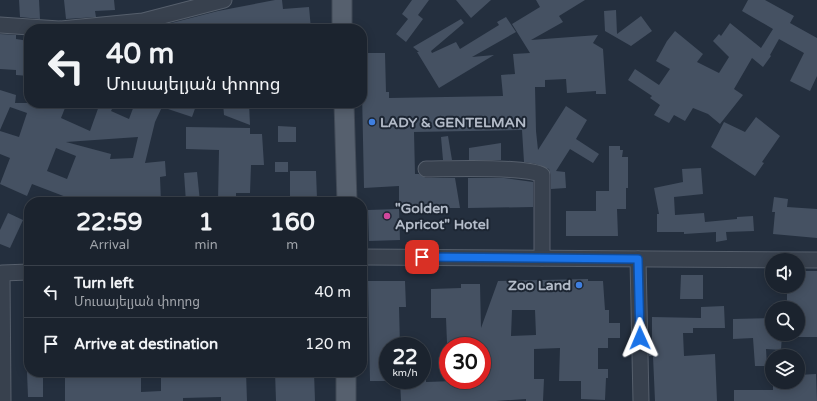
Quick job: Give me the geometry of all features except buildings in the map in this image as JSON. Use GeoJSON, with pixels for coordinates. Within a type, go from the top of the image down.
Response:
{"type":"FeatureCollection","features":[{"type":"Feature","properties":{"kind":"main road"},"geometry":{"type":"LineString","coordinates":[[342,0],[342,24]]}},
{"type":"Feature","properties":{"kind":"main road"},"geometry":{"type":"LineString","coordinates":[[344,108],[347,197]]}},
{"type":"Feature","properties":{"kind":"main road"},"geometry":{"type":"LineString","coordinates":[[346,377],[346,401]]}},
{"type":"Feature","properties":{"kind":"street"},"geometry":{"type":"LineString","coordinates":[[112,24],[143,21],[224,0]]}},
{"type":"Feature","properties":{"kind":"street"},"geometry":{"type":"LineString","coordinates":[[0,25],[24,27]]}},
{"type":"Feature","properties":{"kind":"street"},"geometry":{"type":"LineString","coordinates":[[426,169],[520,171],[542,175],[542,258]]}},
{"type":"Feature","properties":{"kind":"street"},"geometry":{"type":"LineString","coordinates":[[367,256],[817,260]]}},
{"type":"Feature","properties":{"kind":"street"},"geometry":{"type":"LineString","coordinates":[[638,259],[641,401]]}},
{"type":"Feature","properties":{"kind":"street"},"geometry":{"type":"LineString","coordinates":[[3,401],[2,273],[24,272]]}},
{"type":"Feature","properties":{"kind":"place","name":"LADY & GENTELMAN"},"geometry":{"type":"Point","coordinates":[372,122]}},
{"type":"Feature","properties":{"kind":"place","name":"\"Golden Apricot\" Hotel"},"geometry":{"type":"Point","coordinates":[387,216]}},
{"type":"Feature","properties":{"kind":"place","name":"Zoo Land"},"geometry":{"type":"Point","coordinates":[579,285]}},
{"type":"Feature","properties":{"kind":"route"},"geometry":{"type":"LineString","coordinates":[[422,257],[638,259],[640,338]]}}]}
